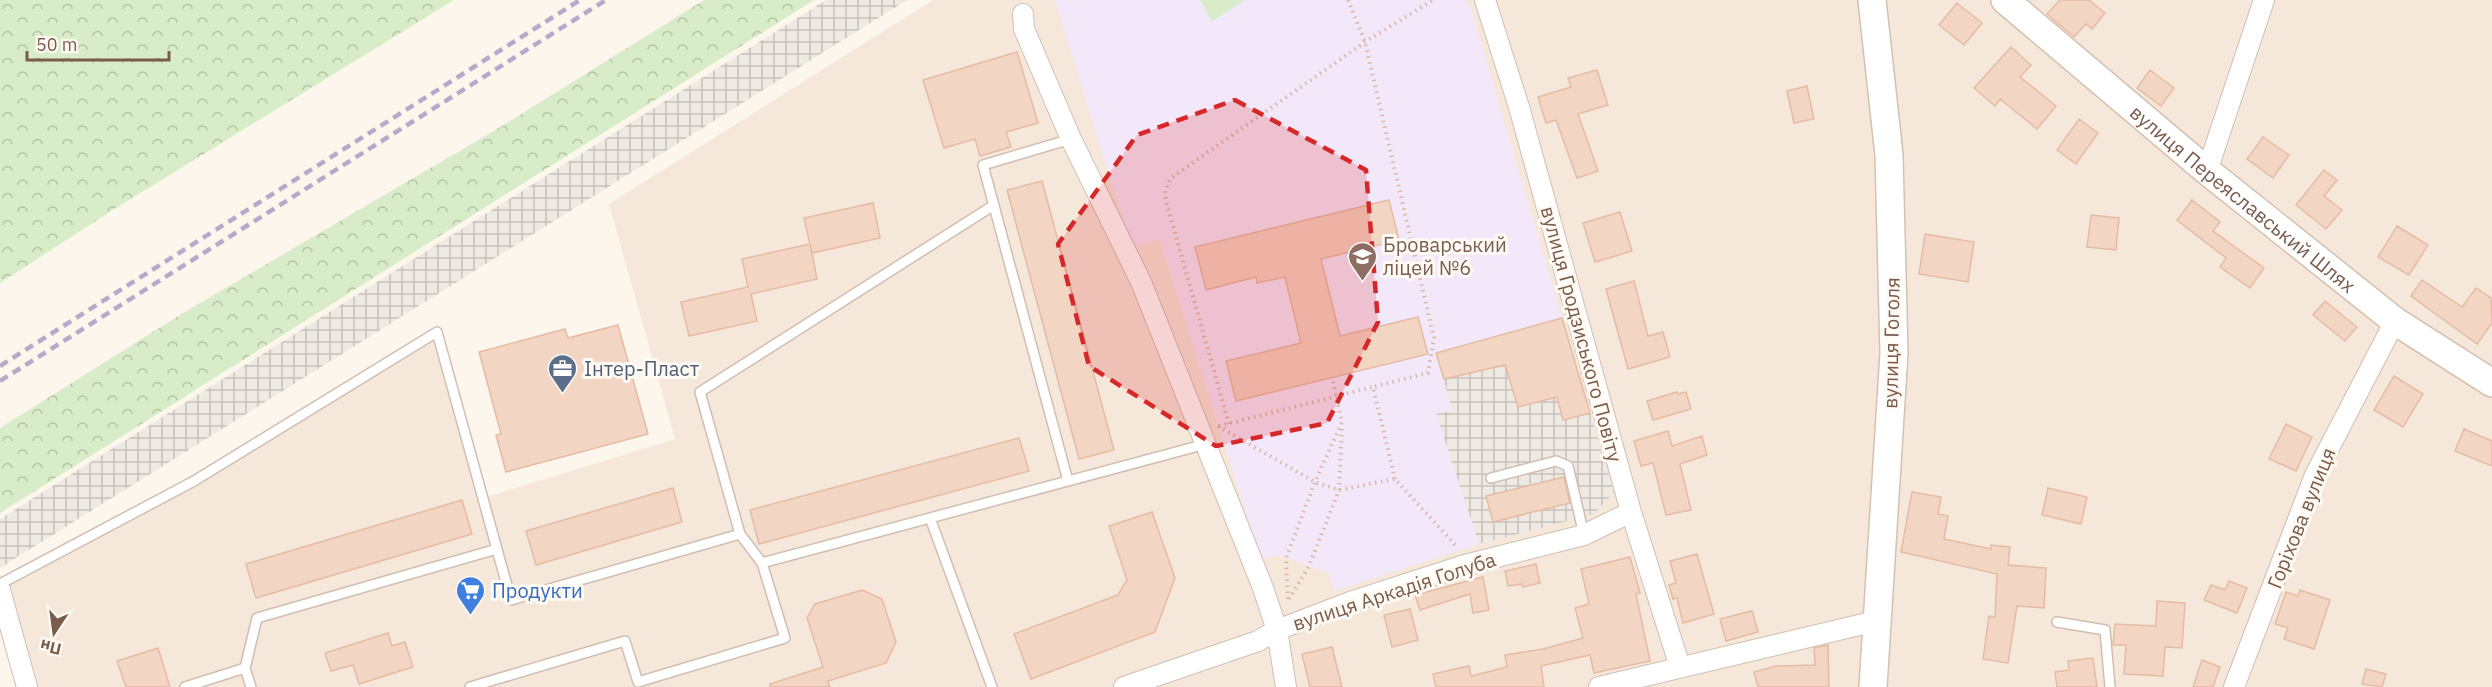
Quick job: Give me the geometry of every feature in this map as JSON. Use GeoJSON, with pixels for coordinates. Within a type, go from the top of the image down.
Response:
{"type":"FeatureCollection","features":[{"type":"Feature","properties":{"kind":"street","name":"вулиця Гродзиського Повіту"},"geometry":{"type":"LineString","coordinates":[[1485,0],[1520,107],[1631,512],[1680,668]]}},
{"type":"Feature","properties":{"kind":"street","name":"вулиця Гоголя"},"geometry":{"type":"LineString","coordinates":[[1872,0],[1889,155],[1894,354],[1873,687]]}},
{"type":"Feature","properties":{"kind":"street","name":"вулиця Переяславський Шлях"},"geometry":{"type":"LineString","coordinates":[[2005,0],[2207,171],[2395,321],[2492,383]]}},
{"type":"Feature","properties":{"kind":"street"},"geometry":{"type":"LineString","coordinates":[[2207,171],[2264,0]]}},
{"type":"Feature","properties":{"kind":"street"},"geometry":{"type":"LineString","coordinates":[[1023,14],[1024,29],[1071,139],[1141,282],[1208,434],[1277,630],[1286,687]]}},
{"type":"Feature","properties":{"kind":"street","name":"Горіхова вулиця"},"geometry":{"type":"LineString","coordinates":[[2234,687],[2314,475],[2395,321]]}},
{"type":"Feature","properties":{"kind":"street","name":"вулиця Аркадія Голуба"},"geometry":{"type":"LineString","coordinates":[[1124,687],[1258,641],[1277,630],[1350,602],[1465,565],[1584,535],[1631,512]]}},
{"type":"Feature","properties":{"kind":"street"},"geometry":{"type":"LineString","coordinates":[[0,590],[27,687]]}},
{"type":"Feature","properties":{"kind":"street"},"geometry":{"type":"LineString","coordinates":[[1599,687],[1876,621]]}},
{"type":"Feature","properties":{"kind":"lane"},"geometry":{"type":"LineString","coordinates":[[1068,482],[983,165],[1071,139]]}},
{"type":"Feature","properties":{"kind":"lane"},"geometry":{"type":"LineString","coordinates":[[470,687],[626,641],[639,682],[785,638],[762,563],[740,534],[700,392],[994,205]]}},
{"type":"Feature","properties":{"kind":"lane"},"geometry":{"type":"LineString","coordinates":[[0,584],[194,481],[437,332],[511,600],[740,534]]}},
{"type":"Feature","properties":{"kind":"lane"},"geometry":{"type":"LineString","coordinates":[[762,563],[1068,482],[1208,434]]}},
{"type":"Feature","properties":{"kind":"lane"},"geometry":{"type":"LineString","coordinates":[[1491,478],[1556,461],[1568,466],[1584,535]]}},
{"type":"Feature","properties":{"kind":"lane"},"geometry":{"type":"LineString","coordinates":[[930,518],[992,687]]}},
{"type":"Feature","properties":{"kind":"lane"},"geometry":{"type":"LineString","coordinates":[[251,687],[245,668],[257,618],[497,549]]}},
{"type":"Feature","properties":{"kind":"lane"},"geometry":{"type":"LineString","coordinates":[[2057,622],[2105,630],[2110,687]]}},
{"type":"Feature","properties":{"kind":"lane"},"geometry":{"type":"LineString","coordinates":[[185,687],[245,668]]}},
{"type":"Feature","properties":{"kind":"path"},"geometry":{"type":"LineString","coordinates":[[1208,434],[1229,424],[1428,373],[1434,338],[1365,42],[1348,0]]}},
{"type":"Feature","properties":{"kind":"path"},"geometry":{"type":"LineString","coordinates":[[1229,424],[1166,201],[1167,184],[1171,178],[1365,42],[1433,0]]}},
{"type":"Feature","properties":{"kind":"path"},"geometry":{"type":"LineString","coordinates":[[1277,630],[1288,600],[1309,566],[1339,490],[1342,422],[1332,378]]}},
{"type":"Feature","properties":{"kind":"path"},"geometry":{"type":"LineString","coordinates":[[1373,387],[1395,479],[1460,550],[1465,565]]}},
{"type":"Feature","properties":{"kind":"path"},"geometry":{"type":"LineString","coordinates":[[1288,600],[1286,558],[1315,482],[1342,422]]}},
{"type":"Feature","properties":{"kind":"path"},"geometry":{"type":"LineString","coordinates":[[1208,434],[1315,482],[1339,490],[1395,479]]}},
{"type":"Feature","properties":{"kind":"highlighted area"},"geometry":{"type":"Polygon","coordinates":[[[1235,100],[1366,170],[1378,322],[1327,423],[1216,446],[1089,366],[1058,244],[1137,135],[1235,100]]]}},
{"type":"Feature","properties":{"kind":"shaded area"},"geometry":{"type":"Polygon","coordinates":[[[826,0],[907,0],[0,568],[0,519],[826,0]]]}},
{"type":"Feature","properties":{"kind":"shaded area"},"geometry":{"type":"Polygon","coordinates":[[[933,0],[2492,0],[2492,687],[27,687],[0,584],[115,525],[437,332],[483,498],[675,439],[609,204],[933,0]]]}},
{"type":"Feature","properties":{"kind":"shaded area","name":"Броварський ліцей №6"},"geometry":{"type":"Polygon","coordinates":[[[1055,0],[1466,0],[1472,12],[1562,318],[1436,353],[1452,410],[1436,414],[1479,544],[1334,591],[1329,573],[1276,555],[1261,560],[1159,239],[1131,247],[1055,0]]]}},
{"type":"Feature","properties":{"kind":"shaded area"},"geometry":{"type":"Polygon","coordinates":[[[1562,318],[1614,493],[1594,514],[1479,544],[1436,414],[1452,410],[1436,353],[1562,318]]]}},
{"type":"Feature","properties":{"kind":"green space"},"geometry":{"type":"Polygon","coordinates":[[[0,0],[454,0],[116,208],[0,283],[0,0]]]}},
{"type":"Feature","properties":{"kind":"green space"},"geometry":{"type":"Polygon","coordinates":[[[704,0],[814,0],[0,513],[0,428],[183,313],[497,129],[704,0]]]}},
{"type":"Feature","properties":{"kind":"green space"},"geometry":{"type":"Polygon","coordinates":[[[1200,0],[1245,0],[1212,21],[1200,0]]]}},
{"type":"Feature","properties":{"kind":"building"},"geometry":{"type":"Polygon","coordinates":[[[2060,0],[2089,0],[2105,13],[2092,29],[2086,24],[2074,37],[2047,14],[2060,0]]]}},
{"type":"Feature","properties":{"kind":"building"},"geometry":{"type":"Polygon","coordinates":[[[1957,3],[1982,23],[1964,45],[1939,25],[1957,3]]]}},
{"type":"Feature","properties":{"kind":"building"},"geometry":{"type":"Polygon","coordinates":[[[2011,47],[2031,65],[2020,77],[2056,106],[2037,129],[2000,99],[1995,106],[1974,88],[2011,47]]]}},
{"type":"Feature","properties":{"kind":"building"},"geometry":{"type":"Polygon","coordinates":[[[1017,52],[1038,123],[1006,132],[1011,147],[980,156],[975,139],[944,148],[923,80],[1017,52]]]}},
{"type":"Feature","properties":{"kind":"building"},"geometry":{"type":"Polygon","coordinates":[[[1597,70],[1608,105],[1578,114],[1598,171],[1577,178],[1556,120],[1546,123],[1538,97],[1571,87],[1568,78],[1597,70]]]}},
{"type":"Feature","properties":{"kind":"building"},"geometry":{"type":"Polygon","coordinates":[[[2150,70],[2174,88],[2161,106],[2137,88],[2150,70]]]}},
{"type":"Feature","properties":{"kind":"building"},"geometry":{"type":"Polygon","coordinates":[[[1807,86],[1814,119],[1794,123],[1787,91],[1807,86]]]}},
{"type":"Feature","properties":{"kind":"building"},"geometry":{"type":"Polygon","coordinates":[[[2079,119],[2098,133],[2076,164],[2057,150],[2079,119]]]}},
{"type":"Feature","properties":{"kind":"building"},"geometry":{"type":"Polygon","coordinates":[[[2263,137],[2289,155],[2273,178],[2247,159],[2263,137]]]}},
{"type":"Feature","properties":{"kind":"building"},"geometry":{"type":"Polygon","coordinates":[[[2324,170],[2337,180],[2324,196],[2342,210],[2326,229],[2296,205],[2324,170]]]}},
{"type":"Feature","properties":{"kind":"building"},"geometry":{"type":"Polygon","coordinates":[[[1042,181],[1114,450],[1079,459],[1007,190],[1042,181]]]}},
{"type":"Feature","properties":{"kind":"building"},"geometry":{"type":"Polygon","coordinates":[[[1389,200],[1399,240],[1321,259],[1340,336],[1418,317],[1428,354],[1236,401],[1226,361],[1301,343],[1285,277],[1257,283],[1256,277],[1206,290],[1195,247],[1389,200]]]}},
{"type":"Feature","properties":{"kind":"building"},"geometry":{"type":"Polygon","coordinates":[[[2192,200],[2220,222],[2213,231],[2264,268],[2250,288],[2220,267],[2226,258],[2177,220],[2192,200]]]}},
{"type":"Feature","properties":{"kind":"building"},"geometry":{"type":"Polygon","coordinates":[[[873,203],[880,238],[812,253],[804,218],[873,203]]]}},
{"type":"Feature","properties":{"kind":"building"},"geometry":{"type":"Polygon","coordinates":[[[1620,212],[1632,251],[1595,262],[1583,223],[1620,212]]]}},
{"type":"Feature","properties":{"kind":"building"},"geometry":{"type":"Polygon","coordinates":[[[2091,215],[2119,218],[2116,250],[2087,247],[2091,215]]]}},
{"type":"Feature","properties":{"kind":"building"},"geometry":{"type":"Polygon","coordinates":[[[2397,226],[2428,245],[2409,275],[2378,257],[2397,226]]]}},
{"type":"Feature","properties":{"kind":"building"},"geometry":{"type":"Polygon","coordinates":[[[1925,234],[1974,242],[1968,282],[1919,274],[1925,234]]]}},
{"type":"Feature","properties":{"kind":"building"},"geometry":{"type":"Polygon","coordinates":[[[810,244],[817,279],[751,294],[757,321],[689,336],[681,302],[748,287],[742,259],[810,244]]]}},
{"type":"Feature","properties":{"kind":"building"},"geometry":{"type":"Polygon","coordinates":[[[2422,280],[2462,307],[2476,288],[2491,298],[2492,323],[2477,344],[2411,296],[2422,280]]]}},
{"type":"Feature","properties":{"kind":"building"},"geometry":{"type":"Polygon","coordinates":[[[1634,281],[1648,336],[1663,332],[1670,357],[1628,369],[1606,289],[1634,281]]]}},
{"type":"Feature","properties":{"kind":"building"},"geometry":{"type":"Polygon","coordinates":[[[2325,301],[2357,327],[2345,341],[2313,315],[2325,301]]]}},
{"type":"Feature","properties":{"kind":"building"},"geometry":{"type":"Polygon","coordinates":[[[1562,318],[1590,413],[1563,420],[1557,397],[1518,407],[1505,365],[1444,379],[1436,353],[1562,318]]]}},
{"type":"Feature","properties":{"kind":"building","name":"Інтер-Пласт"},"geometry":{"type":"Polygon","coordinates":[[[618,325],[648,434],[506,472],[496,435],[501,434],[479,352],[565,329],[568,338],[618,325]]]}},
{"type":"Feature","properties":{"kind":"building"},"geometry":{"type":"Polygon","coordinates":[[[2394,376],[2423,394],[2403,427],[2374,410],[2394,376]]]}},
{"type":"Feature","properties":{"kind":"building"},"geometry":{"type":"Polygon","coordinates":[[[1677,392],[1678,394],[1686,392],[1691,409],[1653,420],[1647,401],[1677,392]]]}},
{"type":"Feature","properties":{"kind":"building"},"geometry":{"type":"Polygon","coordinates":[[[2286,424],[2312,437],[2296,471],[2269,459],[2286,424]]]}},
{"type":"Feature","properties":{"kind":"building"},"geometry":{"type":"Polygon","coordinates":[[[2464,429],[2492,441],[2492,466],[2455,451],[2464,429]]]}},
{"type":"Feature","properties":{"kind":"building"},"geometry":{"type":"Polygon","coordinates":[[[1668,431],[1672,446],[1702,436],[1707,455],[1680,464],[1691,510],[1666,515],[1653,463],[1641,466],[1634,441],[1668,431]]]}},
{"type":"Feature","properties":{"kind":"building"},"geometry":{"type":"Polygon","coordinates":[[[1019,438],[1029,471],[759,544],[750,510],[1019,438]]]}},
{"type":"Feature","properties":{"kind":"building"},"geometry":{"type":"Polygon","coordinates":[[[1564,477],[1570,503],[1493,522],[1486,496],[1564,477]]]}},
{"type":"Feature","properties":{"kind":"building"},"geometry":{"type":"Polygon","coordinates":[[[673,488],[682,522],[536,565],[526,531],[673,488]]]}},
{"type":"Feature","properties":{"kind":"building"},"geometry":{"type":"Polygon","coordinates":[[[2048,488],[2087,497],[2081,524],[2042,515],[2048,488]]]}},
{"type":"Feature","properties":{"kind":"building"},"geometry":{"type":"Polygon","coordinates":[[[1912,492],[1941,497],[1938,514],[1948,516],[1944,539],[1991,549],[1991,545],[2010,547],[2008,565],[2046,568],[2044,608],[2017,606],[2008,663],[1983,659],[1989,616],[1995,617],[1997,574],[1901,552],[1912,492]]]}},
{"type":"Feature","properties":{"kind":"building"},"geometry":{"type":"Polygon","coordinates":[[[462,500],[472,534],[256,598],[246,564],[462,500]]]}},
{"type":"Feature","properties":{"kind":"building"},"geometry":{"type":"Polygon","coordinates":[[[1152,512],[1175,578],[1155,632],[1031,679],[1014,634],[1118,595],[1127,580],[1109,526],[1152,512]]]}},
{"type":"Feature","properties":{"kind":"building"},"geometry":{"type":"Polygon","coordinates":[[[1697,554],[1714,614],[1683,623],[1677,598],[1673,599],[1669,585],[1676,583],[1670,561],[1697,554]]]}},
{"type":"Feature","properties":{"kind":"building"},"geometry":{"type":"Polygon","coordinates":[[[1630,557],[1640,593],[1636,594],[1650,661],[1594,673],[1590,655],[1541,666],[1544,687],[1436,687],[1433,674],[1469,666],[1471,676],[1507,667],[1505,655],[1543,649],[1583,638],[1575,608],[1589,604],[1581,569],[1630,557]]]}},
{"type":"Feature","properties":{"kind":"building"},"geometry":{"type":"Polygon","coordinates":[[[1536,564],[1540,583],[1523,587],[1522,584],[1508,586],[1505,571],[1536,564]]]}},
{"type":"Feature","properties":{"kind":"building"},"geometry":{"type":"Polygon","coordinates":[[[1483,577],[1489,610],[1473,613],[1470,594],[1420,610],[1415,595],[1483,577]]]}},
{"type":"Feature","properties":{"kind":"building"},"geometry":{"type":"Polygon","coordinates":[[[2229,581],[2247,588],[2237,613],[2204,600],[2211,585],[2225,590],[2229,581]]]}},
{"type":"Feature","properties":{"kind":"building"},"geometry":{"type":"Polygon","coordinates":[[[862,590],[882,599],[896,642],[886,663],[828,681],[830,687],[770,687],[770,684],[823,667],[807,618],[815,604],[862,590]]]}},
{"type":"Feature","properties":{"kind":"building"},"geometry":{"type":"Polygon","coordinates":[[[2300,590],[2330,600],[2314,649],[2284,639],[2288,628],[2275,624],[2286,592],[2298,596],[2300,590]]]}},
{"type":"Feature","properties":{"kind":"building"},"geometry":{"type":"Polygon","coordinates":[[[2157,601],[2185,603],[2182,648],[2165,647],[2163,676],[2124,674],[2126,645],[2113,645],[2115,624],[2156,626],[2157,601]]]}},
{"type":"Feature","properties":{"kind":"building"},"geometry":{"type":"Polygon","coordinates":[[[1410,609],[1418,640],[1392,647],[1384,615],[1410,609]]]}},
{"type":"Feature","properties":{"kind":"building"},"geometry":{"type":"Polygon","coordinates":[[[1752,611],[1758,632],[1726,641],[1720,619],[1752,611]]]}},
{"type":"Feature","properties":{"kind":"building"},"geometry":{"type":"Polygon","coordinates":[[[388,633],[392,646],[405,642],[413,667],[359,684],[353,665],[331,671],[325,653],[388,633]]]}},
{"type":"Feature","properties":{"kind":"building"},"geometry":{"type":"Polygon","coordinates":[[[1828,645],[1829,687],[1758,687],[1754,672],[1776,666],[1815,665],[1814,648],[1828,645]]]}},
{"type":"Feature","properties":{"kind":"building"},"geometry":{"type":"Polygon","coordinates":[[[1332,647],[1342,687],[1310,687],[1302,654],[1332,647]]]}},
{"type":"Feature","properties":{"kind":"building"},"geometry":{"type":"Polygon","coordinates":[[[158,648],[170,687],[126,687],[117,661],[158,648]]]}},
{"type":"Feature","properties":{"kind":"building"},"geometry":{"type":"Polygon","coordinates":[[[2093,658],[2097,687],[2057,687],[2055,672],[2069,670],[2068,661],[2093,658]]]}},
{"type":"Feature","properties":{"kind":"building"},"geometry":{"type":"Polygon","coordinates":[[[2202,660],[2220,667],[2213,687],[2193,687],[2202,660]]]}},
{"type":"Feature","properties":{"kind":"building"},"geometry":{"type":"Polygon","coordinates":[[[2366,669],[2386,674],[2382,687],[2362,684],[2366,669]]]}},
{"type":"Feature","properties":{"kind":"railway"},"geometry":{"type":"LineString","coordinates":[[0,366],[580,0]]}},
{"type":"Feature","properties":{"kind":"railway"},"geometry":{"type":"LineString","coordinates":[[0,381],[606,0]]}},
{"type":"Feature","properties":{"kind":"place","name":"Броварський ліцей №6"},"geometry":{"type":"Point","coordinates":[1362,282]}},
{"type":"Feature","properties":{"kind":"place","name":"Інтер-Пласт"},"geometry":{"type":"Point","coordinates":[563,394]}},
{"type":"Feature","properties":{"kind":"place","name":"Продукти"},"geometry":{"type":"Point","coordinates":[471,616]}}]}
